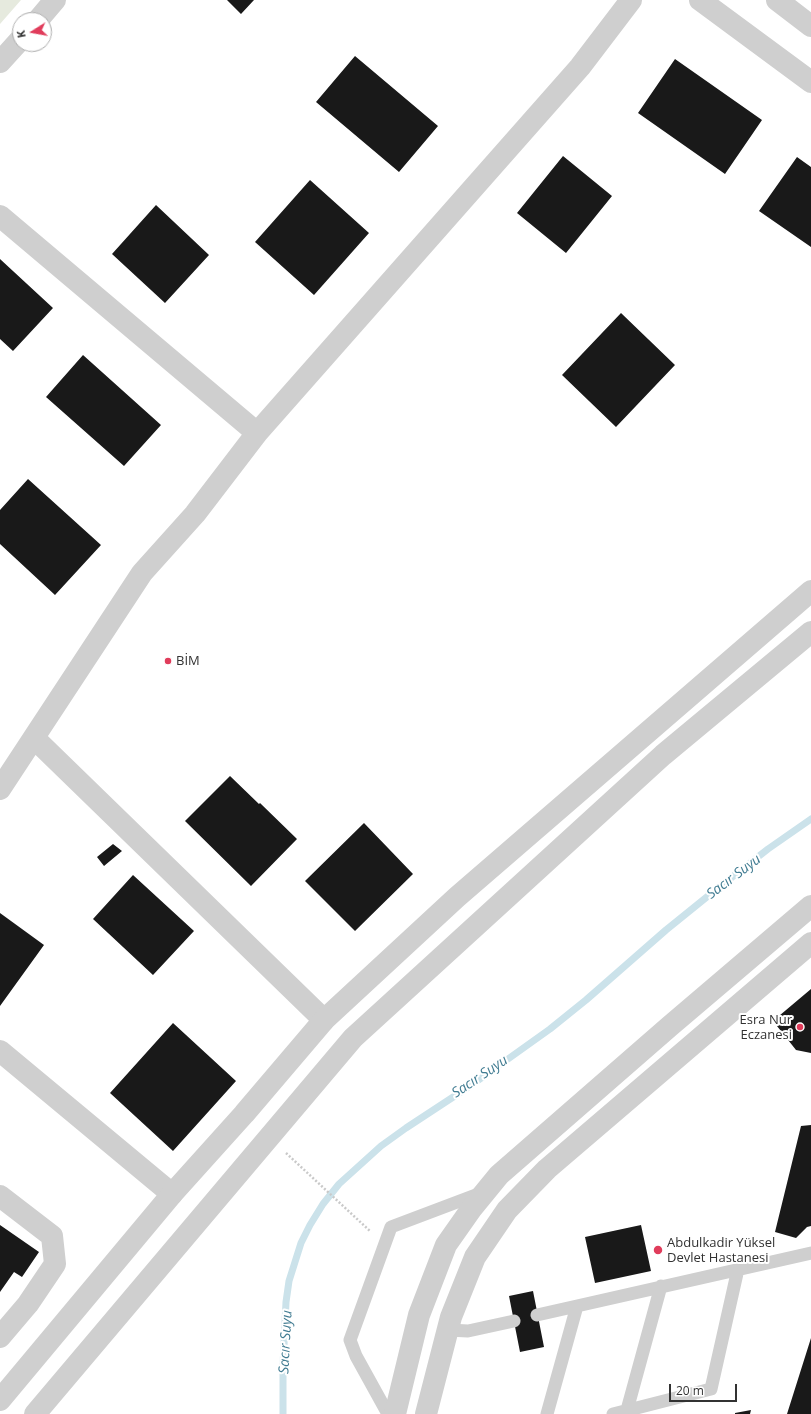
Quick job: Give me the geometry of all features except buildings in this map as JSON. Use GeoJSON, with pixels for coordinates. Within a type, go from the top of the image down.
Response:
{"type":"FeatureCollection","features":[{"type":"Feature","properties":{"kind":"street"},"geometry":{"type":"LineString","coordinates":[[45,12],[55,0]]}},
{"type":"Feature","properties":{"kind":"street"},"geometry":{"type":"LineString","coordinates":[[0,789],[142,573],[195,514],[257,433],[580,66],[632,0]]}},
{"type":"Feature","properties":{"kind":"street"},"geometry":{"type":"LineString","coordinates":[[700,0],[811,82]]}},
{"type":"Feature","properties":{"kind":"street"},"geometry":{"type":"LineString","coordinates":[[777,0],[811,26]]}},
{"type":"Feature","properties":{"kind":"street"},"geometry":{"type":"LineString","coordinates":[[0,62],[12,49]]}},
{"type":"Feature","properties":{"kind":"street"},"geometry":{"type":"LineString","coordinates":[[0,216],[257,433]]}},
{"type":"Feature","properties":{"kind":"street"},"geometry":{"type":"LineString","coordinates":[[0,1400],[172,1194],[244,1114],[324,1020],[457,897],[811,591]]}},
{"type":"Feature","properties":{"kind":"street"},"geometry":{"type":"LineString","coordinates":[[35,1414],[353,1038],[663,755],[811,632]]}},
{"type":"Feature","properties":{"kind":"street"},"geometry":{"type":"LineString","coordinates":[[34,738],[324,1020]]}},
{"type":"Feature","properties":{"kind":"street"},"geometry":{"type":"LineString","coordinates":[[395,1414],[419,1316],[446,1245],[499,1175],[811,906]]}},
{"type":"Feature","properties":{"kind":"street"},"geometry":{"type":"LineString","coordinates":[[426,1414],[451,1317],[475,1257],[507,1210],[547,1169],[811,943]]}},
{"type":"Feature","properties":{"kind":"street"},"geometry":{"type":"LineString","coordinates":[[0,1050],[172,1194]]}},
{"type":"Feature","properties":{"kind":"street"},"geometry":{"type":"LineString","coordinates":[[0,1196],[52,1236],[55,1264],[28,1304],[0,1337]]}},
{"type":"Feature","properties":{"kind":"street"},"geometry":{"type":"LineString","coordinates":[[424,1301],[448,1330]]}},
{"type":"Feature","properties":{"kind":"street"},"geometry":{"type":"LineString","coordinates":[[410,1352],[448,1330]]}},
{"type":"Feature","properties":{"kind":"lane"},"geometry":{"type":"LineString","coordinates":[[388,1414],[356,1356],[350,1340],[391,1227],[486,1191]]}},
{"type":"Feature","properties":{"kind":"lane"},"geometry":{"type":"LineString","coordinates":[[538,1315],[811,1253]]}},
{"type":"Feature","properties":{"kind":"lane"},"geometry":{"type":"LineString","coordinates":[[612,1414],[711,1389],[738,1269]]}},
{"type":"Feature","properties":{"kind":"lane"},"geometry":{"type":"LineString","coordinates":[[627,1410],[661,1286]]}},
{"type":"Feature","properties":{"kind":"lane"},"geometry":{"type":"LineString","coordinates":[[547,1414],[577,1306]]}},
{"type":"Feature","properties":{"kind":"lane"},"geometry":{"type":"LineString","coordinates":[[448,1330],[468,1332],[514,1321]]}},
{"type":"Feature","properties":{"kind":"path"},"geometry":{"type":"LineString","coordinates":[[269,1138],[385,1244]]}},
{"type":"Feature","properties":{"kind":"shaded area"},"geometry":{"type":"Polygon","coordinates":[[[0,0],[21,0],[0,24],[0,0]]]}},
{"type":"Feature","properties":{"kind":"waterway","name":"Sacır Suyu"},"geometry":{"type":"LineString","coordinates":[[283,1414],[283,1366],[286,1302],[289,1281],[301,1243],[310,1225],[323,1204],[339,1184],[381,1146],[473,1084],[550,1029],[713,892],[768,849],[811,819]]}},
{"type":"Feature","properties":{"kind":"place","name":"BİM"},"geometry":{"type":"Point","coordinates":[168,661]}},
{"type":"Feature","properties":{"kind":"place","name":"Esra Nur Eczanesi"},"geometry":{"type":"Point","coordinates":[800,1027]}},
{"type":"Feature","properties":{"kind":"place","name":"Abdulkadir Yüksel Devlet Hastanesi"},"geometry":{"type":"Point","coordinates":[658,1250]}}]}
